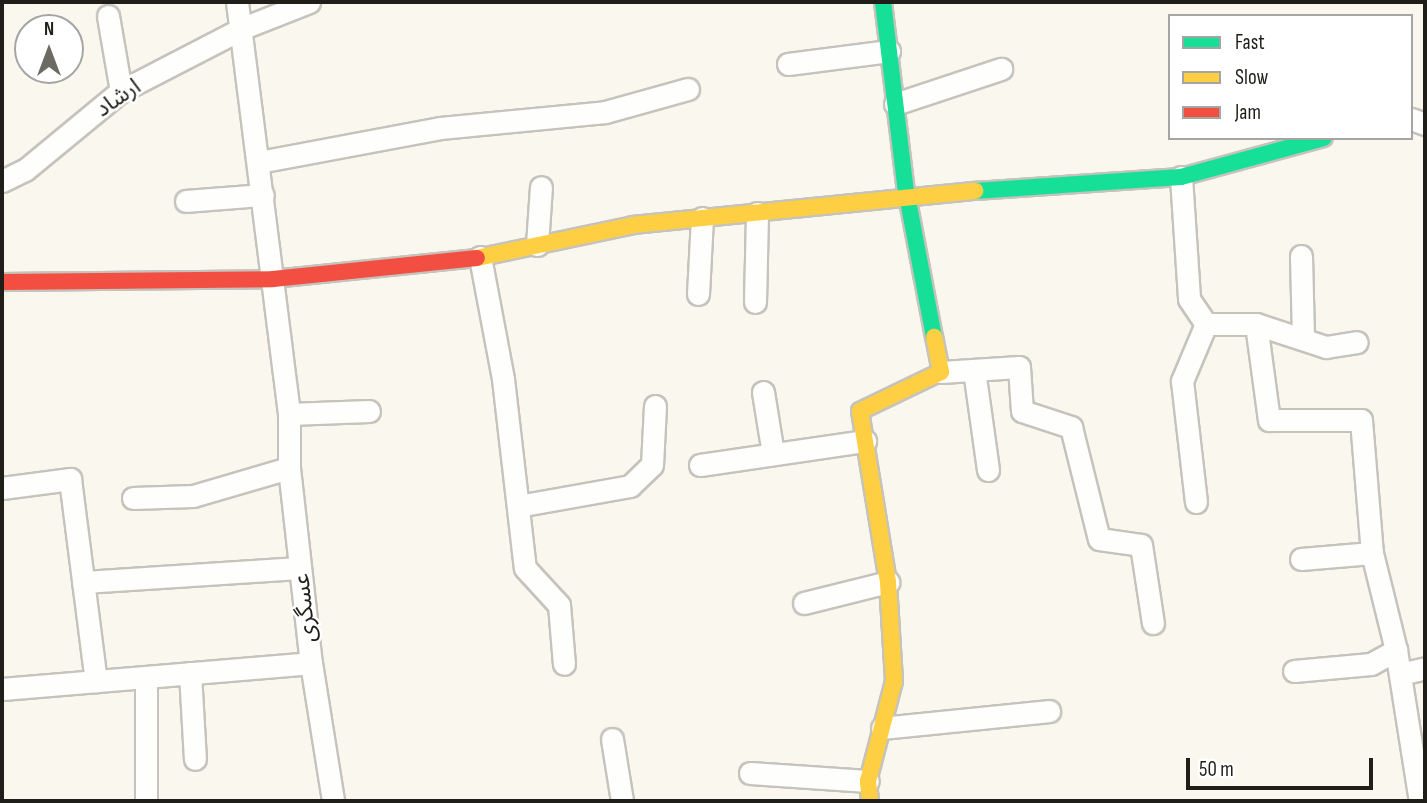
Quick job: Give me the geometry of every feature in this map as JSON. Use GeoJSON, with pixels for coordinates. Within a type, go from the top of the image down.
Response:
{"type":"FeatureCollection","features":[{"type":"Feature","properties":{"kind":"street","name":"عسگری"},"geometry":{"type":"LineString","coordinates":[[237,2],[243,28],[289,414],[289,468],[311,663],[333,801]]}},
{"type":"Feature","properties":{"kind":"street","name":"ارشاد"},"geometry":{"type":"LineString","coordinates":[[2,181],[25,170],[121,91],[243,28],[309,2]]}},
{"type":"Feature","properties":{"kind":"street"},"geometry":{"type":"LineString","coordinates":[[883,2],[909,200],[941,372]]}},
{"type":"Feature","properties":{"kind":"street"},"geometry":{"type":"LineString","coordinates":[[108,16],[121,91]]}},
{"type":"Feature","properties":{"kind":"street"},"geometry":{"type":"LineString","coordinates":[[788,64],[889,51]]}},
{"type":"Feature","properties":{"kind":"street"},"geometry":{"type":"LineString","coordinates":[[895,104],[1001,69]]}},
{"type":"Feature","properties":{"kind":"street"},"geometry":{"type":"LineString","coordinates":[[259,162],[440,128],[605,112],[688,89]]}},
{"type":"Feature","properties":{"kind":"street"},"geometry":{"type":"LineString","coordinates":[[2,282],[273,279],[480,257],[633,225],[909,200],[1039,185],[1181,177],[1317,140]]}},
{"type":"Feature","properties":{"kind":"street"},"geometry":{"type":"LineString","coordinates":[[1181,177],[1189,299],[1206,324]]}},
{"type":"Feature","properties":{"kind":"street"},"geometry":{"type":"LineString","coordinates":[[537,245],[541,187]]}},
{"type":"Feature","properties":{"kind":"street"},"geometry":{"type":"LineString","coordinates":[[186,201],[263,195]]}},
{"type":"Feature","properties":{"kind":"street"},"geometry":{"type":"LineString","coordinates":[[755,302],[757,213]]}},
{"type":"Feature","properties":{"kind":"street"},"geometry":{"type":"LineString","coordinates":[[698,293],[702,218]]}},
{"type":"Feature","properties":{"kind":"street"},"geometry":{"type":"LineString","coordinates":[[1301,256],[1303,340]]}},
{"type":"Feature","properties":{"kind":"street"},"geometry":{"type":"LineString","coordinates":[[480,257],[503,379],[525,568],[559,605],[564,664]]}},
{"type":"Feature","properties":{"kind":"street"},"geometry":{"type":"LineString","coordinates":[[1206,324],[1256,324],[1326,347],[1357,341]]}},
{"type":"Feature","properties":{"kind":"street"},"geometry":{"type":"LineString","coordinates":[[1196,502],[1181,381],[1206,324]]}},
{"type":"Feature","properties":{"kind":"street"},"geometry":{"type":"LineString","coordinates":[[1256,324],[1269,420],[1361,420],[1372,553],[1396,650],[1420,801]]}},
{"type":"Feature","properties":{"kind":"street"},"geometry":{"type":"LineString","coordinates":[[750,773],[869,791],[894,681],[888,582],[860,411],[941,372],[1018,366],[1022,411],[1071,427],[1099,539],[1141,545],[1153,623]]}},
{"type":"Feature","properties":{"kind":"street"},"geometry":{"type":"LineString","coordinates":[[974,370],[988,470]]}},
{"type":"Feature","properties":{"kind":"street"},"geometry":{"type":"LineString","coordinates":[[763,391],[773,454]]}},
{"type":"Feature","properties":{"kind":"street"},"geometry":{"type":"LineString","coordinates":[[518,506],[630,486],[652,464],[655,406]]}},
{"type":"Feature","properties":{"kind":"street"},"geometry":{"type":"LineString","coordinates":[[289,414],[369,411]]}},
{"type":"Feature","properties":{"kind":"street"},"geometry":{"type":"LineString","coordinates":[[700,464],[865,441]]}},
{"type":"Feature","properties":{"kind":"street"},"geometry":{"type":"LineString","coordinates":[[133,498],[192,496],[289,468]]}},
{"type":"Feature","properties":{"kind":"street"},"geometry":{"type":"LineString","coordinates":[[2,488],[70,479],[96,681]]}},
{"type":"Feature","properties":{"kind":"street"},"geometry":{"type":"LineString","coordinates":[[1301,559],[1372,553]]}},
{"type":"Feature","properties":{"kind":"street"},"geometry":{"type":"LineString","coordinates":[[83,582],[300,568]]}},
{"type":"Feature","properties":{"kind":"street"},"geometry":{"type":"LineString","coordinates":[[804,603],[888,582]]}},
{"type":"Feature","properties":{"kind":"street"},"geometry":{"type":"LineString","coordinates":[[1294,671],[1371,664],[1396,650]]}},
{"type":"Feature","properties":{"kind":"street"},"geometry":{"type":"LineString","coordinates":[[2,689],[311,663]]}},
{"type":"Feature","properties":{"kind":"street"},"geometry":{"type":"LineString","coordinates":[[1400,674],[1425,668]]}},
{"type":"Feature","properties":{"kind":"street"},"geometry":{"type":"LineString","coordinates":[[190,673],[195,759]]}},
{"type":"Feature","properties":{"kind":"street"},"geometry":{"type":"LineString","coordinates":[[146,677],[146,801]]}},
{"type":"Feature","properties":{"kind":"street"},"geometry":{"type":"LineString","coordinates":[[882,728],[1049,710]]}},
{"type":"Feature","properties":{"kind":"street"},"geometry":{"type":"LineString","coordinates":[[612,739],[622,801]]}},
{"type":"Feature","properties":{"kind":"traffic: fast"},"geometry":{"type":"LineString","coordinates":[[883,2],[905,185],[934,337]]}},
{"type":"Feature","properties":{"kind":"traffic: fast"},"geometry":{"type":"LineString","coordinates":[[975,191],[1181,177],[1317,140]]}},
{"type":"Feature","properties":{"kind":"traffic: slow"},"geometry":{"type":"LineString","coordinates":[[477,258],[633,225],[975,191]]}},
{"type":"Feature","properties":{"kind":"traffic: slow"},"geometry":{"type":"LineString","coordinates":[[870,801],[868,781],[894,681],[888,582],[860,411],[941,372],[934,337]]}},
{"type":"Feature","properties":{"kind":"traffic: jam"},"geometry":{"type":"LineString","coordinates":[[2,282],[273,279],[477,258]]}}]}
